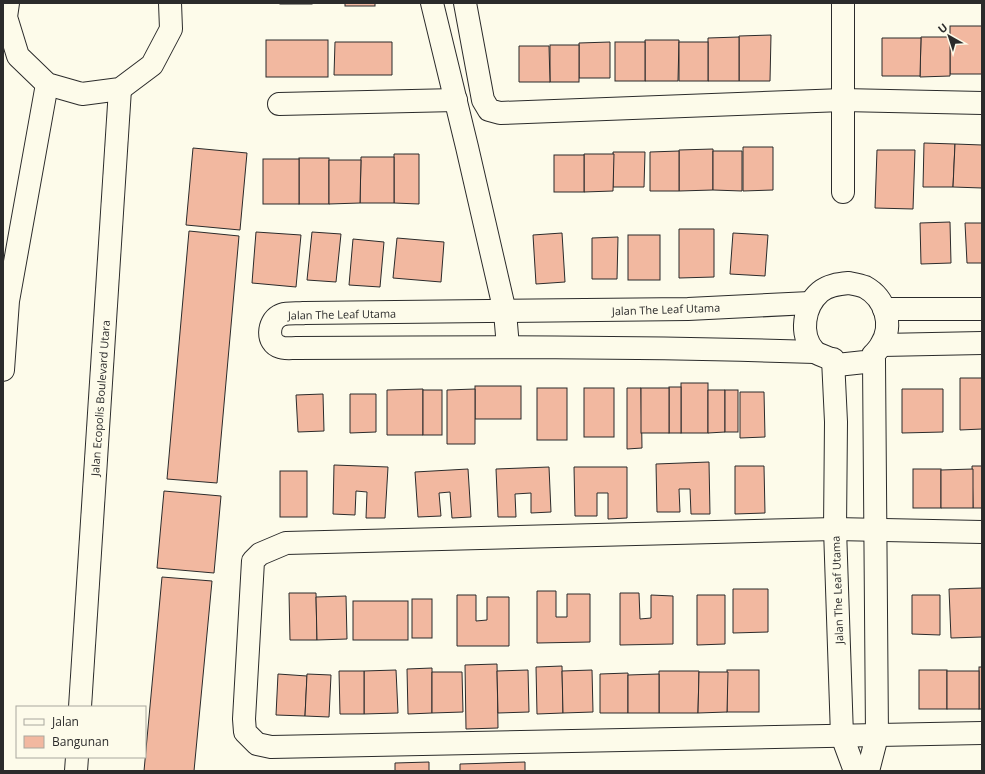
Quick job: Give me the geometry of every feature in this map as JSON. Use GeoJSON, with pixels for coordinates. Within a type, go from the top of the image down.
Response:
{"type":"FeatureCollection","features":[{"type":"Feature","properties":{"kind":"street"},"geometry":{"type":"LineString","coordinates":[[8,3],[6,17],[18,56],[47,84],[82,94],[120,89],[152,66],[171,29],[170,3]]}},
{"type":"Feature","properties":{"kind":"street"},"geometry":{"type":"LineString","coordinates":[[432,3],[505,312],[508,347]]}},
{"type":"Feature","properties":{"kind":"street"},"geometry":{"type":"LineString","coordinates":[[465,3],[483,100],[489,110],[500,113],[843,100],[982,103]]}},
{"type":"Feature","properties":{"kind":"street"},"geometry":{"type":"LineString","coordinates":[[843,3],[843,192]]}},
{"type":"Feature","properties":{"kind":"street"},"geometry":{"type":"LineString","coordinates":[[3,370],[8,301],[47,84]]}},
{"type":"Feature","properties":{"kind":"street","name":"Jalan Ecopolis Boulevard Utara"},"geometry":{"type":"LineString","coordinates":[[80,706],[120,89]]}},
{"type":"Feature","properties":{"kind":"street"},"geometry":{"type":"LineString","coordinates":[[280,104],[456,100]]}},
{"type":"Feature","properties":{"kind":"street"},"geometry":{"type":"LineString","coordinates":[[868,771],[876,736],[875,530],[878,353],[886,333],[887,321],[884,309],[876,296],[864,287],[849,283],[834,285],[820,292],[810,303],[805,315],[805,328],[808,341],[837,365],[878,353],[982,343]]}},
{"type":"Feature","properties":{"kind":"street","name":"Jalan The Leaf Utama"},"geometry":{"type":"LineString","coordinates":[[810,303],[688,309],[304,313],[280,315],[274,319],[270,327],[270,336],[274,343],[280,347],[705,348],[824,355],[836,422],[835,529],[842,736],[855,771]]}},
{"type":"Feature","properties":{"kind":"street"},"geometry":{"type":"LineString","coordinates":[[884,309],[982,309]]}},
{"type":"Feature","properties":{"kind":"street"},"geometry":{"type":"LineString","coordinates":[[982,532],[835,529],[286,543],[260,554],[253,561],[244,719],[245,732],[257,744],[271,747],[982,733]]}},
{"type":"Feature","properties":{"kind":"street"},"geometry":{"type":"LineString","coordinates":[[76,771],[77,758]]}},
{"type":"Feature","properties":{"kind":"building"},"geometry":{"type":"Polygon","coordinates":[[[312,3],[312,4],[280,4],[312,3]]]}},
{"type":"Feature","properties":{"kind":"building"},"geometry":{"type":"Polygon","coordinates":[[[345,3],[375,3],[375,6],[345,6],[345,3]]]}},
{"type":"Feature","properties":{"kind":"building"},"geometry":{"type":"Polygon","coordinates":[[[950,26],[982,26],[982,74],[950,74],[950,26]]]}},
{"type":"Feature","properties":{"kind":"building"},"geometry":{"type":"Polygon","coordinates":[[[771,35],[770,81],[739,81],[739,36],[771,35]]]}},
{"type":"Feature","properties":{"kind":"building"},"geometry":{"type":"Polygon","coordinates":[[[739,37],[739,81],[708,81],[708,38],[739,37]]]}},
{"type":"Feature","properties":{"kind":"building"},"geometry":{"type":"Polygon","coordinates":[[[921,37],[950,37],[950,76],[920,77],[921,37]]]}},
{"type":"Feature","properties":{"kind":"building"},"geometry":{"type":"Polygon","coordinates":[[[882,38],[921,38],[920,76],[882,76],[882,38]]]}},
{"type":"Feature","properties":{"kind":"building"},"geometry":{"type":"Polygon","coordinates":[[[266,40],[328,40],[328,77],[266,77],[266,40]]]}},
{"type":"Feature","properties":{"kind":"building"},"geometry":{"type":"Polygon","coordinates":[[[645,40],[679,40],[678,81],[645,81],[645,40]]]}},
{"type":"Feature","properties":{"kind":"building"},"geometry":{"type":"Polygon","coordinates":[[[335,42],[392,42],[392,75],[334,75],[335,42]]]}},
{"type":"Feature","properties":{"kind":"building"},"geometry":{"type":"Polygon","coordinates":[[[610,42],[610,78],[579,78],[579,43],[610,42]]]}},
{"type":"Feature","properties":{"kind":"building"},"geometry":{"type":"Polygon","coordinates":[[[615,42],[645,42],[645,81],[615,81],[615,42]]]}},
{"type":"Feature","properties":{"kind":"building"},"geometry":{"type":"Polygon","coordinates":[[[679,42],[708,42],[708,81],[679,81],[679,42]]]}},
{"type":"Feature","properties":{"kind":"building"},"geometry":{"type":"Polygon","coordinates":[[[550,45],[579,45],[579,82],[550,82],[550,45]]]}},
{"type":"Feature","properties":{"kind":"building"},"geometry":{"type":"Polygon","coordinates":[[[519,46],[549,46],[550,82],[519,82],[519,46]]]}},
{"type":"Feature","properties":{"kind":"building"},"geometry":{"type":"Polygon","coordinates":[[[924,143],[955,144],[953,187],[923,187],[924,143]]]}},
{"type":"Feature","properties":{"kind":"building"},"geometry":{"type":"Polygon","coordinates":[[[955,144],[982,145],[982,188],[953,187],[955,144]]]}},
{"type":"Feature","properties":{"kind":"building"},"geometry":{"type":"Polygon","coordinates":[[[743,147],[773,147],[773,190],[743,191],[743,147]]]}},
{"type":"Feature","properties":{"kind":"building"},"geometry":{"type":"Polygon","coordinates":[[[193,148],[247,153],[240,230],[186,225],[193,148]]]}},
{"type":"Feature","properties":{"kind":"building"},"geometry":{"type":"Polygon","coordinates":[[[713,149],[713,190],[679,191],[679,150],[713,149]]]}},
{"type":"Feature","properties":{"kind":"building"},"geometry":{"type":"Polygon","coordinates":[[[877,150],[915,150],[913,209],[875,208],[877,150]]]}},
{"type":"Feature","properties":{"kind":"building"},"geometry":{"type":"Polygon","coordinates":[[[679,151],[679,191],[650,191],[650,152],[679,151]]]}},
{"type":"Feature","properties":{"kind":"building"},"geometry":{"type":"Polygon","coordinates":[[[713,151],[742,151],[742,191],[713,190],[713,151]]]}},
{"type":"Feature","properties":{"kind":"building"},"geometry":{"type":"Polygon","coordinates":[[[613,152],[645,152],[644,187],[613,187],[613,152]]]}},
{"type":"Feature","properties":{"kind":"building"},"geometry":{"type":"Polygon","coordinates":[[[394,154],[419,154],[419,204],[394,203],[394,154]]]}},
{"type":"Feature","properties":{"kind":"building"},"geometry":{"type":"Polygon","coordinates":[[[584,154],[614,154],[613,191],[584,192],[584,154]]]}},
{"type":"Feature","properties":{"kind":"building"},"geometry":{"type":"Polygon","coordinates":[[[554,155],[584,155],[584,192],[554,192],[554,155]]]}},
{"type":"Feature","properties":{"kind":"building"},"geometry":{"type":"Polygon","coordinates":[[[361,157],[394,157],[394,203],[360,203],[361,157]]]}},
{"type":"Feature","properties":{"kind":"building"},"geometry":{"type":"Polygon","coordinates":[[[299,158],[329,158],[329,204],[299,204],[299,158]]]}},
{"type":"Feature","properties":{"kind":"building"},"geometry":{"type":"Polygon","coordinates":[[[263,159],[299,159],[299,204],[263,204],[263,159]]]}},
{"type":"Feature","properties":{"kind":"building"},"geometry":{"type":"Polygon","coordinates":[[[329,160],[361,160],[360,203],[329,204],[329,160]]]}},
{"type":"Feature","properties":{"kind":"building"},"geometry":{"type":"Polygon","coordinates":[[[950,222],[951,263],[921,264],[920,223],[950,222]]]}},
{"type":"Feature","properties":{"kind":"building"},"geometry":{"type":"Polygon","coordinates":[[[965,223],[982,223],[982,263],[967,263],[965,223]]]}},
{"type":"Feature","properties":{"kind":"building"},"geometry":{"type":"Polygon","coordinates":[[[679,229],[714,229],[714,277],[679,278],[679,229]]]}},
{"type":"Feature","properties":{"kind":"building"},"geometry":{"type":"Polygon","coordinates":[[[189,231],[239,236],[217,483],[167,479],[189,231]]]}},
{"type":"Feature","properties":{"kind":"building"},"geometry":{"type":"Polygon","coordinates":[[[256,232],[301,235],[296,287],[252,283],[256,232]]]}},
{"type":"Feature","properties":{"kind":"building"},"geometry":{"type":"Polygon","coordinates":[[[312,232],[341,234],[336,282],[307,280],[312,232]]]}},
{"type":"Feature","properties":{"kind":"building"},"geometry":{"type":"Polygon","coordinates":[[[562,233],[565,282],[536,284],[533,235],[562,233]]]}},
{"type":"Feature","properties":{"kind":"building"},"geometry":{"type":"Polygon","coordinates":[[[733,233],[768,235],[765,276],[730,274],[733,233]]]}},
{"type":"Feature","properties":{"kind":"building"},"geometry":{"type":"Polygon","coordinates":[[[628,235],[660,235],[660,280],[628,280],[628,235]]]}},
{"type":"Feature","properties":{"kind":"building"},"geometry":{"type":"Polygon","coordinates":[[[618,237],[617,279],[592,279],[592,238],[618,237]]]}},
{"type":"Feature","properties":{"kind":"building"},"geometry":{"type":"Polygon","coordinates":[[[397,238],[444,242],[441,282],[393,278],[397,238]]]}},
{"type":"Feature","properties":{"kind":"building"},"geometry":{"type":"Polygon","coordinates":[[[353,239],[384,242],[380,287],[349,285],[353,239]]]}},
{"type":"Feature","properties":{"kind":"building"},"geometry":{"type":"Polygon","coordinates":[[[960,378],[982,378],[982,429],[960,430],[960,378]]]}},
{"type":"Feature","properties":{"kind":"building"},"geometry":{"type":"Polygon","coordinates":[[[681,383],[708,383],[708,433],[681,433],[681,383]]]}},
{"type":"Feature","properties":{"kind":"building"},"geometry":{"type":"Polygon","coordinates":[[[475,386],[521,386],[521,419],[475,419],[475,386]]]}},
{"type":"Feature","properties":{"kind":"building"},"geometry":{"type":"Polygon","coordinates":[[[669,387],[681,387],[681,433],[669,433],[669,387]]]}},
{"type":"Feature","properties":{"kind":"building"},"geometry":{"type":"Polygon","coordinates":[[[537,388],[567,388],[567,440],[537,440],[537,388]]]}},
{"type":"Feature","properties":{"kind":"building"},"geometry":{"type":"Polygon","coordinates":[[[584,388],[614,388],[614,437],[584,437],[584,388]]]}},
{"type":"Feature","properties":{"kind":"building"},"geometry":{"type":"Polygon","coordinates":[[[627,388],[641,388],[642,448],[627,449],[627,388]]]}},
{"type":"Feature","properties":{"kind":"building"},"geometry":{"type":"Polygon","coordinates":[[[641,388],[669,388],[669,433],[641,433],[641,388]]]}},
{"type":"Feature","properties":{"kind":"building"},"geometry":{"type":"Polygon","coordinates":[[[423,389],[423,435],[387,435],[387,390],[423,389]]]}},
{"type":"Feature","properties":{"kind":"building"},"geometry":{"type":"Polygon","coordinates":[[[475,389],[475,444],[447,444],[447,390],[475,389]]]}},
{"type":"Feature","properties":{"kind":"building"},"geometry":{"type":"Polygon","coordinates":[[[902,389],[943,389],[943,432],[902,433],[902,389]]]}},
{"type":"Feature","properties":{"kind":"building"},"geometry":{"type":"Polygon","coordinates":[[[423,390],[442,390],[442,435],[423,435],[423,390]]]}},
{"type":"Feature","properties":{"kind":"building"},"geometry":{"type":"Polygon","coordinates":[[[708,390],[725,390],[725,432],[708,433],[708,390]]]}},
{"type":"Feature","properties":{"kind":"building"},"geometry":{"type":"Polygon","coordinates":[[[725,390],[738,390],[738,432],[725,432],[725,390]]]}},
{"type":"Feature","properties":{"kind":"building"},"geometry":{"type":"Polygon","coordinates":[[[740,392],[764,392],[765,437],[740,438],[740,392]]]}},
{"type":"Feature","properties":{"kind":"building"},"geometry":{"type":"Polygon","coordinates":[[[323,394],[324,431],[298,432],[296,395],[323,394]]]}},
{"type":"Feature","properties":{"kind":"building"},"geometry":{"type":"Polygon","coordinates":[[[350,394],[376,394],[376,432],[350,433],[350,394]]]}},
{"type":"Feature","properties":{"kind":"building"},"geometry":{"type":"Polygon","coordinates":[[[709,462],[710,514],[691,514],[690,489],[679,489],[680,512],[657,512],[656,464],[709,462]]]}},
{"type":"Feature","properties":{"kind":"building"},"geometry":{"type":"Polygon","coordinates":[[[334,465],[388,467],[385,518],[366,518],[367,492],[356,491],[355,515],[333,514],[334,465]]]}},
{"type":"Feature","properties":{"kind":"building"},"geometry":{"type":"Polygon","coordinates":[[[735,466],[764,466],[765,513],[735,514],[735,466]]]}},
{"type":"Feature","properties":{"kind":"building"},"geometry":{"type":"Polygon","coordinates":[[[972,466],[982,466],[982,508],[973,508],[972,466]]]}},
{"type":"Feature","properties":{"kind":"building"},"geometry":{"type":"Polygon","coordinates":[[[549,467],[551,512],[531,513],[531,493],[515,494],[516,517],[498,517],[496,469],[549,467]]]}},
{"type":"Feature","properties":{"kind":"building"},"geometry":{"type":"Polygon","coordinates":[[[574,467],[627,467],[627,518],[608,519],[608,493],[597,493],[597,516],[575,516],[574,467]]]}},
{"type":"Feature","properties":{"kind":"building"},"geometry":{"type":"Polygon","coordinates":[[[468,469],[471,517],[452,518],[450,492],[439,493],[441,516],[418,517],[415,472],[468,469]]]}},
{"type":"Feature","properties":{"kind":"building"},"geometry":{"type":"Polygon","coordinates":[[[913,469],[941,469],[941,508],[913,508],[913,469]]]}},
{"type":"Feature","properties":{"kind":"building"},"geometry":{"type":"Polygon","coordinates":[[[973,469],[973,508],[941,508],[941,470],[973,469]]]}},
{"type":"Feature","properties":{"kind":"building"},"geometry":{"type":"Polygon","coordinates":[[[280,471],[307,471],[307,517],[280,517],[280,471]]]}},
{"type":"Feature","properties":{"kind":"building"},"geometry":{"type":"Polygon","coordinates":[[[164,491],[221,496],[214,573],[157,568],[164,491]]]}},
{"type":"Feature","properties":{"kind":"building"},"geometry":{"type":"Polygon","coordinates":[[[162,577],[212,581],[194,771],[144,771],[162,577]]]}},
{"type":"Feature","properties":{"kind":"building"},"geometry":{"type":"Polygon","coordinates":[[[982,588],[982,637],[951,638],[949,589],[982,588]]]}},
{"type":"Feature","properties":{"kind":"building"},"geometry":{"type":"Polygon","coordinates":[[[733,589],[768,589],[768,632],[733,633],[733,589]]]}},
{"type":"Feature","properties":{"kind":"building"},"geometry":{"type":"Polygon","coordinates":[[[537,591],[556,591],[556,617],[567,617],[567,594],[590,594],[590,642],[537,643],[537,591]]]}},
{"type":"Feature","properties":{"kind":"building"},"geometry":{"type":"Polygon","coordinates":[[[289,593],[316,593],[317,640],[290,640],[289,593]]]}},
{"type":"Feature","properties":{"kind":"building"},"geometry":{"type":"Polygon","coordinates":[[[620,593],[639,593],[640,619],[651,618],[651,595],[673,596],[673,644],[620,645],[620,593]]]}},
{"type":"Feature","properties":{"kind":"building"},"geometry":{"type":"Polygon","coordinates":[[[457,595],[476,595],[476,621],[487,620],[487,597],[509,597],[509,646],[457,646],[457,595]]]}},
{"type":"Feature","properties":{"kind":"building"},"geometry":{"type":"Polygon","coordinates":[[[697,595],[725,595],[725,644],[697,645],[697,595]]]}},
{"type":"Feature","properties":{"kind":"building"},"geometry":{"type":"Polygon","coordinates":[[[912,595],[940,595],[940,635],[912,634],[912,595]]]}},
{"type":"Feature","properties":{"kind":"building"},"geometry":{"type":"Polygon","coordinates":[[[346,596],[347,639],[317,640],[316,597],[346,596]]]}},
{"type":"Feature","properties":{"kind":"building"},"geometry":{"type":"Polygon","coordinates":[[[412,599],[432,599],[432,638],[412,638],[412,599]]]}},
{"type":"Feature","properties":{"kind":"building"},"geometry":{"type":"Polygon","coordinates":[[[353,601],[408,601],[408,640],[353,640],[353,601]]]}},
{"type":"Feature","properties":{"kind":"building"},"geometry":{"type":"Polygon","coordinates":[[[497,664],[498,728],[466,729],[465,665],[497,664]]]}},
{"type":"Feature","properties":{"kind":"building"},"geometry":{"type":"Polygon","coordinates":[[[562,666],[563,713],[537,714],[536,667],[562,666]]]}},
{"type":"Feature","properties":{"kind":"building"},"geometry":{"type":"Polygon","coordinates":[[[979,667],[982,667],[982,709],[979,709],[979,667]]]}},
{"type":"Feature","properties":{"kind":"building"},"geometry":{"type":"Polygon","coordinates":[[[432,668],[432,713],[408,714],[407,669],[432,668]]]}},
{"type":"Feature","properties":{"kind":"building"},"geometry":{"type":"Polygon","coordinates":[[[396,670],[398,713],[364,714],[364,671],[396,670]]]}},
{"type":"Feature","properties":{"kind":"building"},"geometry":{"type":"Polygon","coordinates":[[[528,670],[529,712],[498,713],[497,671],[528,670]]]}},
{"type":"Feature","properties":{"kind":"building"},"geometry":{"type":"Polygon","coordinates":[[[592,670],[593,712],[563,713],[562,671],[592,670]]]}},
{"type":"Feature","properties":{"kind":"building"},"geometry":{"type":"Polygon","coordinates":[[[727,670],[759,670],[759,712],[727,712],[727,670]]]}},
{"type":"Feature","properties":{"kind":"building"},"geometry":{"type":"Polygon","coordinates":[[[919,670],[947,670],[947,709],[919,709],[919,670]]]}},
{"type":"Feature","properties":{"kind":"building"},"geometry":{"type":"Polygon","coordinates":[[[339,671],[364,671],[364,714],[340,714],[339,671]]]}},
{"type":"Feature","properties":{"kind":"building"},"geometry":{"type":"Polygon","coordinates":[[[659,671],[699,671],[698,713],[659,713],[659,671]]]}},
{"type":"Feature","properties":{"kind":"building"},"geometry":{"type":"Polygon","coordinates":[[[947,671],[979,671],[979,709],[947,709],[947,671]]]}},
{"type":"Feature","properties":{"kind":"building"},"geometry":{"type":"Polygon","coordinates":[[[432,672],[462,672],[463,712],[432,713],[432,672]]]}},
{"type":"Feature","properties":{"kind":"building"},"geometry":{"type":"Polygon","coordinates":[[[699,672],[728,672],[727,712],[698,713],[699,672]]]}},
{"type":"Feature","properties":{"kind":"building"},"geometry":{"type":"Polygon","coordinates":[[[628,673],[628,713],[600,713],[600,674],[628,673]]]}},
{"type":"Feature","properties":{"kind":"building"},"geometry":{"type":"Polygon","coordinates":[[[278,674],[307,676],[305,716],[276,715],[278,674]]]}},
{"type":"Feature","properties":{"kind":"building"},"geometry":{"type":"Polygon","coordinates":[[[307,674],[331,675],[329,717],[305,716],[307,674]]]}},
{"type":"Feature","properties":{"kind":"building"},"geometry":{"type":"Polygon","coordinates":[[[659,674],[659,713],[628,713],[628,675],[659,674]]]}},
{"type":"Feature","properties":{"kind":"building"},"geometry":{"type":"Polygon","coordinates":[[[429,762],[429,771],[395,771],[395,763],[429,762]]]}},
{"type":"Feature","properties":{"kind":"building"},"geometry":{"type":"Polygon","coordinates":[[[525,762],[525,771],[460,771],[460,764],[525,762]]]}}]}
